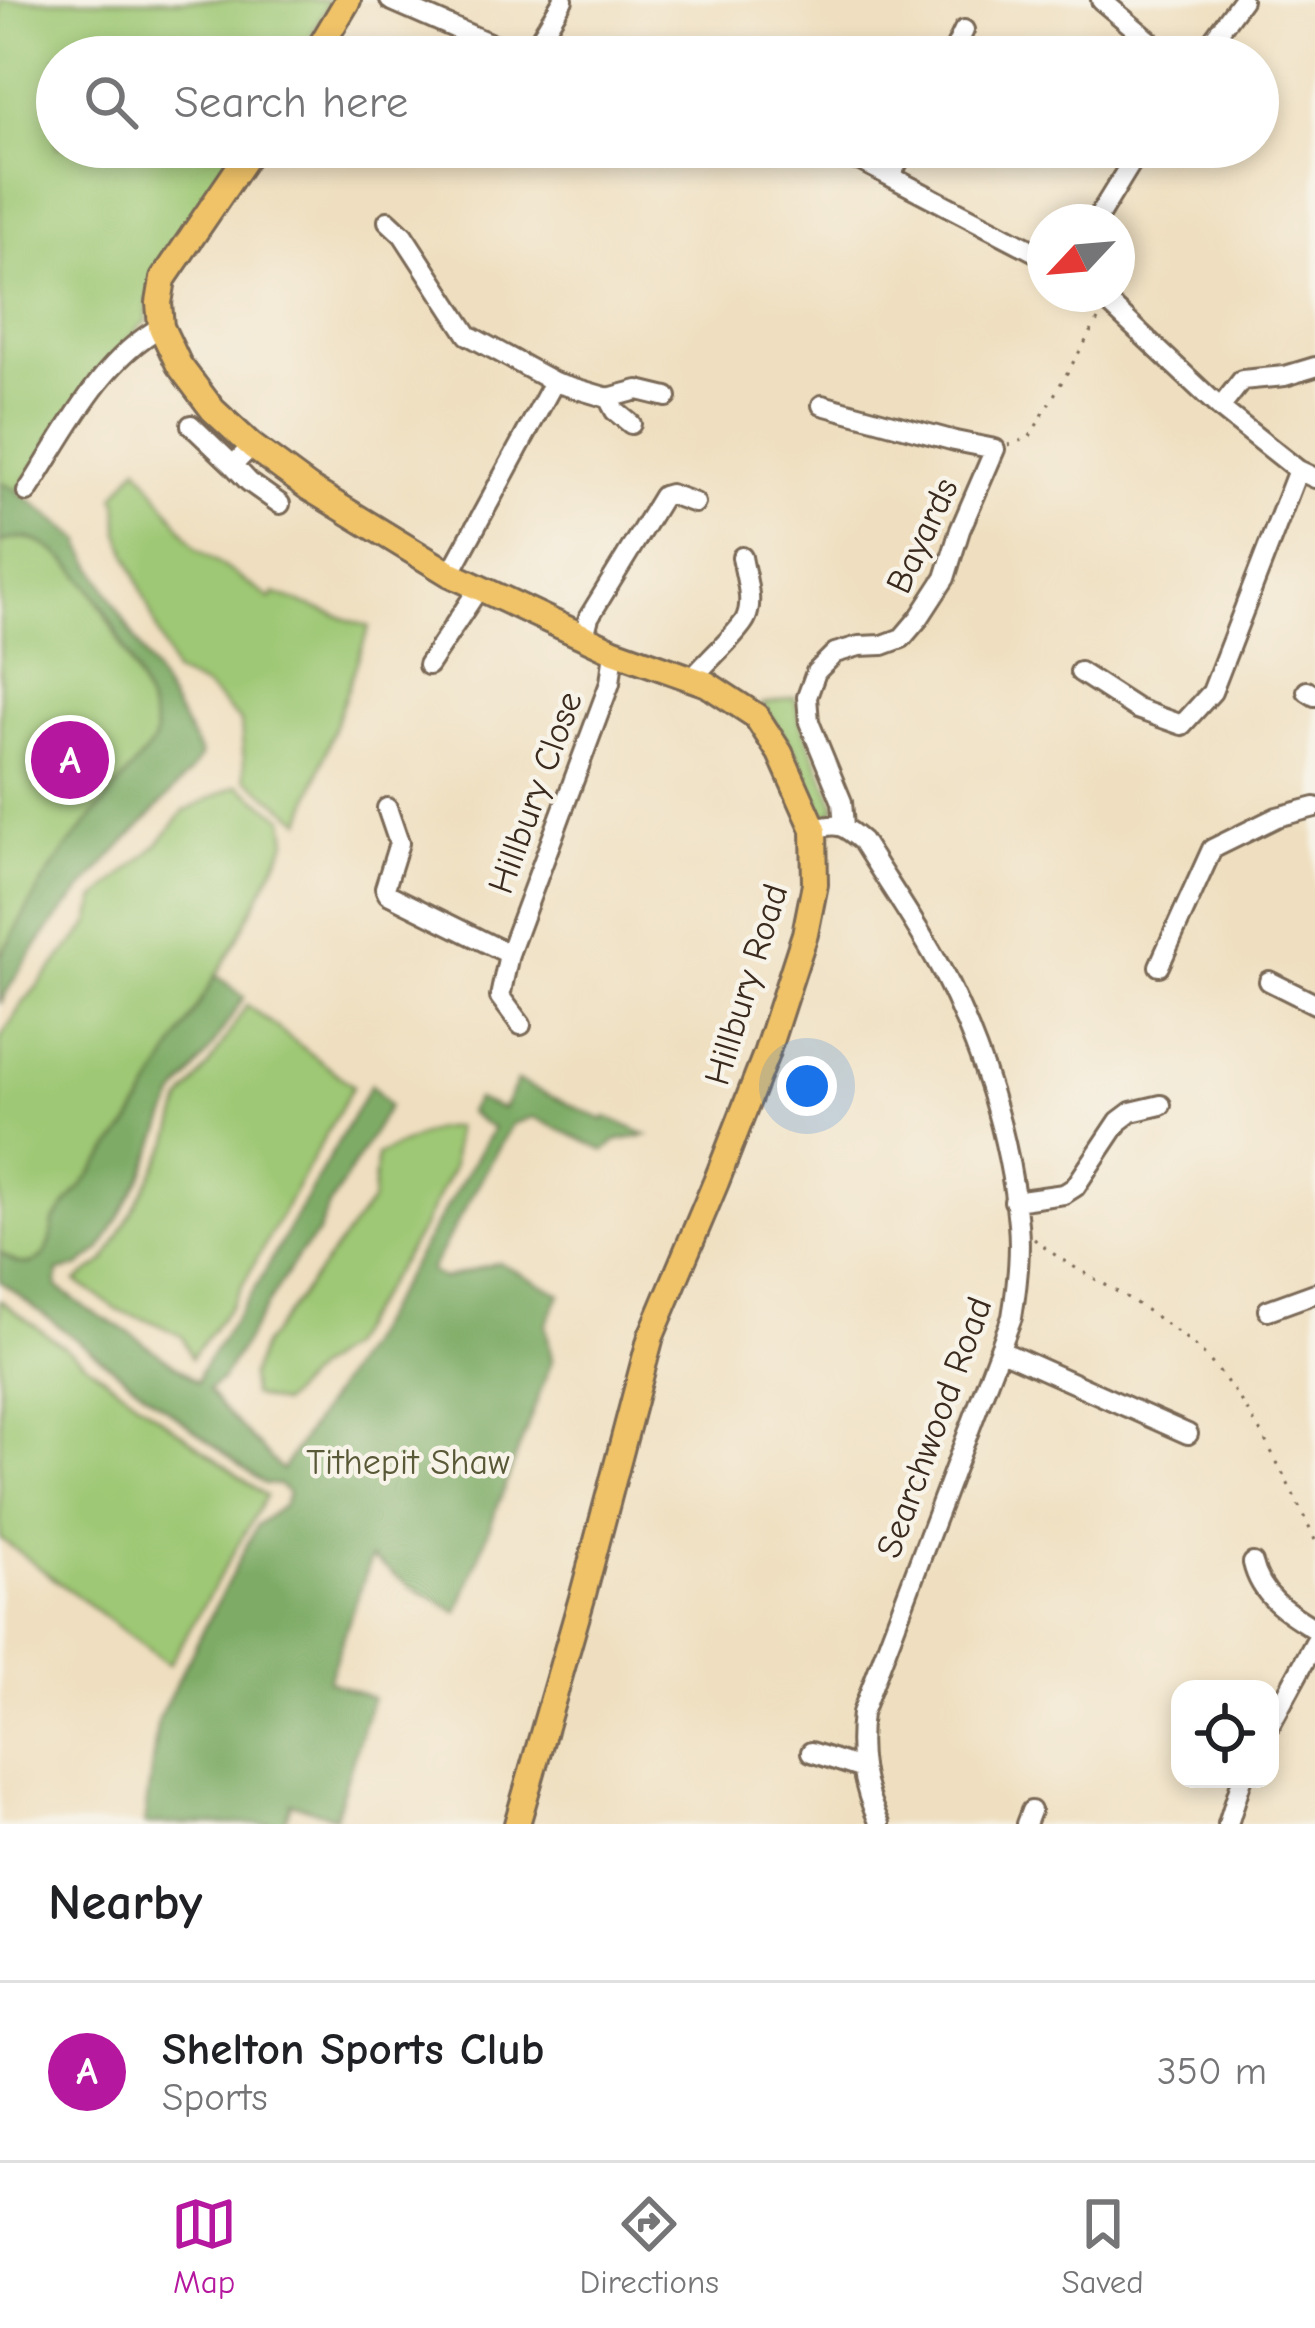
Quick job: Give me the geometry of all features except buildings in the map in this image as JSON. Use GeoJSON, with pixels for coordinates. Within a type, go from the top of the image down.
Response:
{"type":"FeatureCollection","features":[{"type":"Feature","properties":{"kind":"main road"},"geometry":{"type":"LineString","coordinates":[[327,36],[348,0]]}},
{"type":"Feature","properties":{"kind":"main road"},"geometry":{"type":"LineString","coordinates":[[161,327],[164,279],[239,168]]}},
{"type":"Feature","properties":{"kind":"main road","name":"Hillbury Road"},"geometry":{"type":"LineString","coordinates":[[161,327],[179,365],[213,410],[309,488],[450,574],[614,651],[707,684],[756,716],[780,753],[814,829],[815,884],[805,934],[758,1075],[650,1336],[517,1824]]}},
{"type":"Feature","properties":{"kind":"street"},"geometry":{"type":"LineString","coordinates":[[390,0],[475,36]]}},
{"type":"Feature","properties":{"kind":"street"},"geometry":{"type":"LineString","coordinates":[[539,36],[563,0]]}},
{"type":"Feature","properties":{"kind":"street"},"geometry":{"type":"LineString","coordinates":[[1101,0],[1144,36]]}},
{"type":"Feature","properties":{"kind":"street"},"geometry":{"type":"LineString","coordinates":[[1216,36],[1242,0]]}},
{"type":"Feature","properties":{"kind":"street"},"geometry":{"type":"LineString","coordinates":[[961,36],[964,30]]}},
{"type":"Feature","properties":{"kind":"street"},"geometry":{"type":"LineString","coordinates":[[876,168],[1027,247]]}},
{"type":"Feature","properties":{"kind":"street"},"geometry":{"type":"LineString","coordinates":[[891,175],[895,168]]}},
{"type":"Feature","properties":{"kind":"street"},"geometry":{"type":"LineString","coordinates":[[1106,204],[1128,168]]}},
{"type":"Feature","properties":{"kind":"street"},"geometry":{"type":"LineString","coordinates":[[388,221],[403,235],[468,334],[487,346],[554,382],[599,395],[638,390],[667,397]]}},
{"type":"Feature","properties":{"kind":"street"},"geometry":{"type":"LineString","coordinates":[[1080,672],[1137,710],[1182,725],[1212,692],[1306,474],[1220,408],[1119,312]]}},
{"type":"Feature","properties":{"kind":"street"},"geometry":{"type":"LineString","coordinates":[[28,491],[95,388],[139,339],[161,327]]}},
{"type":"Feature","properties":{"kind":"street"},"geometry":{"type":"LineString","coordinates":[[1220,408],[1242,380],[1285,376],[1315,367]]}},
{"type":"Feature","properties":{"kind":"street"},"geometry":{"type":"LineString","coordinates":[[450,574],[554,382]]}},
{"type":"Feature","properties":{"kind":"street"},"geometry":{"type":"LineString","coordinates":[[599,395],[631,424]]}},
{"type":"Feature","properties":{"kind":"street","name":"Bayards"},"geometry":{"type":"LineString","coordinates":[[822,405],[995,449],[945,578],[919,618],[902,638],[835,653],[816,672],[807,697],[809,722],[842,802],[844,826]]}},
{"type":"Feature","properties":{"kind":"street"},"geometry":{"type":"LineString","coordinates":[[190,425],[248,482],[280,504]]}},
{"type":"Feature","properties":{"kind":"street"},"geometry":{"type":"LineString","coordinates":[[233,465],[252,446]]}},
{"type":"Feature","properties":{"kind":"street"},"geometry":{"type":"LineString","coordinates":[[584,637],[589,617],[663,496],[694,502]]}},
{"type":"Feature","properties":{"kind":"street"},"geometry":{"type":"LineString","coordinates":[[692,679],[746,619],[749,599],[742,557]]}},
{"type":"Feature","properties":{"kind":"street"},"geometry":{"type":"LineString","coordinates":[[428,665],[479,588]]}},
{"type":"Feature","properties":{"kind":"street","name":"Hillbury Close"},"geometry":{"type":"LineString","coordinates":[[521,1025],[500,997],[509,954],[610,683],[614,651]]}},
{"type":"Feature","properties":{"kind":"street"},"geometry":{"type":"LineString","coordinates":[[1159,966],[1212,848],[1276,817],[1315,807]]}},
{"type":"Feature","properties":{"kind":"street","name":"Hillbury Close"},"geometry":{"type":"LineString","coordinates":[[387,808],[399,843],[385,888],[388,894],[509,954]]}},
{"type":"Feature","properties":{"kind":"street"},"geometry":{"type":"LineString","coordinates":[[814,829],[844,826]]}},
{"type":"Feature","properties":{"kind":"street","name":"Searchwood Road"},"geometry":{"type":"LineString","coordinates":[[844,826],[862,841],[940,967],[974,1043],[994,1104],[1019,1227],[1012,1317],[862,1713],[860,1768],[871,1821]]}},
{"type":"Feature","properties":{"kind":"street"},"geometry":{"type":"LineString","coordinates":[[1269,981],[1315,1004]]}},
{"type":"Feature","properties":{"kind":"street"},"geometry":{"type":"LineString","coordinates":[[1015,1201],[1064,1195],[1075,1187],[1119,1121],[1131,1112],[1161,1105]]}},
{"type":"Feature","properties":{"kind":"street"},"geometry":{"type":"LineString","coordinates":[[1268,1310],[1315,1293]]}},
{"type":"Feature","properties":{"kind":"street"},"geometry":{"type":"LineString","coordinates":[[1001,1351],[1188,1434]]}},
{"type":"Feature","properties":{"kind":"street"},"geometry":{"type":"LineString","coordinates":[[1253,1563],[1271,1598],[1315,1629]]}},
{"type":"Feature","properties":{"kind":"street"},"geometry":{"type":"LineString","coordinates":[[1279,1708],[1315,1642]]}},
{"type":"Feature","properties":{"kind":"street"},"geometry":{"type":"LineString","coordinates":[[812,1753],[860,1768]]}},
{"type":"Feature","properties":{"kind":"street"},"geometry":{"type":"LineString","coordinates":[[1228,1824],[1239,1788]]}},
{"type":"Feature","properties":{"kind":"path"},"geometry":{"type":"LineString","coordinates":[[995,449],[1029,438],[1096,312]]}},
{"type":"Feature","properties":{"kind":"path"},"geometry":{"type":"LineString","coordinates":[[1019,1227],[1081,1272],[1142,1307],[1206,1356],[1250,1415],[1315,1540]]}},
{"type":"Feature","properties":{"kind":"green space"},"geometry":{"type":"Polygon","coordinates":[[[0,0],[330,0],[311,36],[36,36],[36,168],[226,168],[148,298],[147,322],[89,386],[18,491],[0,482],[0,0]]]}},
{"type":"Feature","properties":{"kind":"green space"},"geometry":{"type":"Polygon","coordinates":[[[138,466],[196,548],[271,599],[274,593],[369,627],[302,821],[245,778],[241,722],[207,688],[174,673],[119,532],[115,496],[138,466]]]}},
{"type":"Feature","properties":{"kind":"green space"},"geometry":{"type":"Polygon","coordinates":[[[0,482],[82,541],[200,757],[64,910],[0,1004],[0,957],[42,883],[150,747],[155,732],[147,700],[109,618],[75,570],[37,541],[0,542],[0,482]]]}},
{"type":"Feature","properties":{"kind":"green space"},"geometry":{"type":"Polygon","coordinates":[[[18,538],[55,551],[85,583],[141,687],[155,738],[56,864],[0,957],[0,542],[18,538]]]}},
{"type":"Feature","properties":{"kind":"green space"},"geometry":{"type":"Polygon","coordinates":[[[795,697],[834,812],[822,815],[795,752],[762,704],[795,697]]]}},
{"type":"Feature","properties":{"kind":"green space"},"geometry":{"type":"Polygon","coordinates":[[[238,785],[284,818],[287,841],[238,938],[129,1126],[53,1222],[41,1258],[27,1264],[16,1262],[0,1252],[0,1040],[21,1006],[90,923],[95,900],[158,844],[184,811],[238,785]]]}},
{"type":"Feature","properties":{"kind":"green space","name":"Tithepit Shaw"},"geometry":{"type":"Polygon","coordinates":[[[216,975],[244,997],[175,1097],[144,1173],[101,1249],[78,1267],[58,1271],[57,1287],[198,1382],[371,1084],[389,1106],[318,1233],[297,1257],[221,1380],[208,1390],[282,1470],[363,1347],[493,1129],[468,1112],[476,1099],[503,1109],[517,1081],[647,1135],[616,1141],[605,1151],[533,1117],[512,1124],[430,1271],[443,1279],[498,1262],[560,1294],[546,1325],[552,1360],[458,1612],[371,1558],[328,1681],[372,1698],[335,1817],[291,1803],[284,1824],[144,1824],[158,1719],[257,1525],[284,1505],[288,1493],[250,1473],[0,1281],[0,1252],[27,1264],[46,1253],[53,1222],[129,1126],[216,975]]]}},
{"type":"Feature","properties":{"kind":"green space"},"geometry":{"type":"Polygon","coordinates":[[[247,1005],[353,1086],[232,1304],[191,1358],[183,1337],[119,1311],[76,1281],[105,1261],[169,1144],[182,1101],[247,1005]]]}},
{"type":"Feature","properties":{"kind":"green space"},"geometry":{"type":"Polygon","coordinates":[[[455,1127],[453,1167],[422,1229],[345,1348],[316,1368],[281,1404],[252,1395],[250,1377],[262,1346],[372,1201],[377,1155],[435,1129],[455,1127]]]}},
{"type":"Feature","properties":{"kind":"green space"},"geometry":{"type":"Polygon","coordinates":[[[0,1300],[266,1496],[169,1665],[0,1538],[0,1300]]]}},
{"type":"Feature","properties":{"kind":"place","name":"Shelton Sports Club"},"geometry":{"type":"Point","coordinates":[70,760]}}]}
